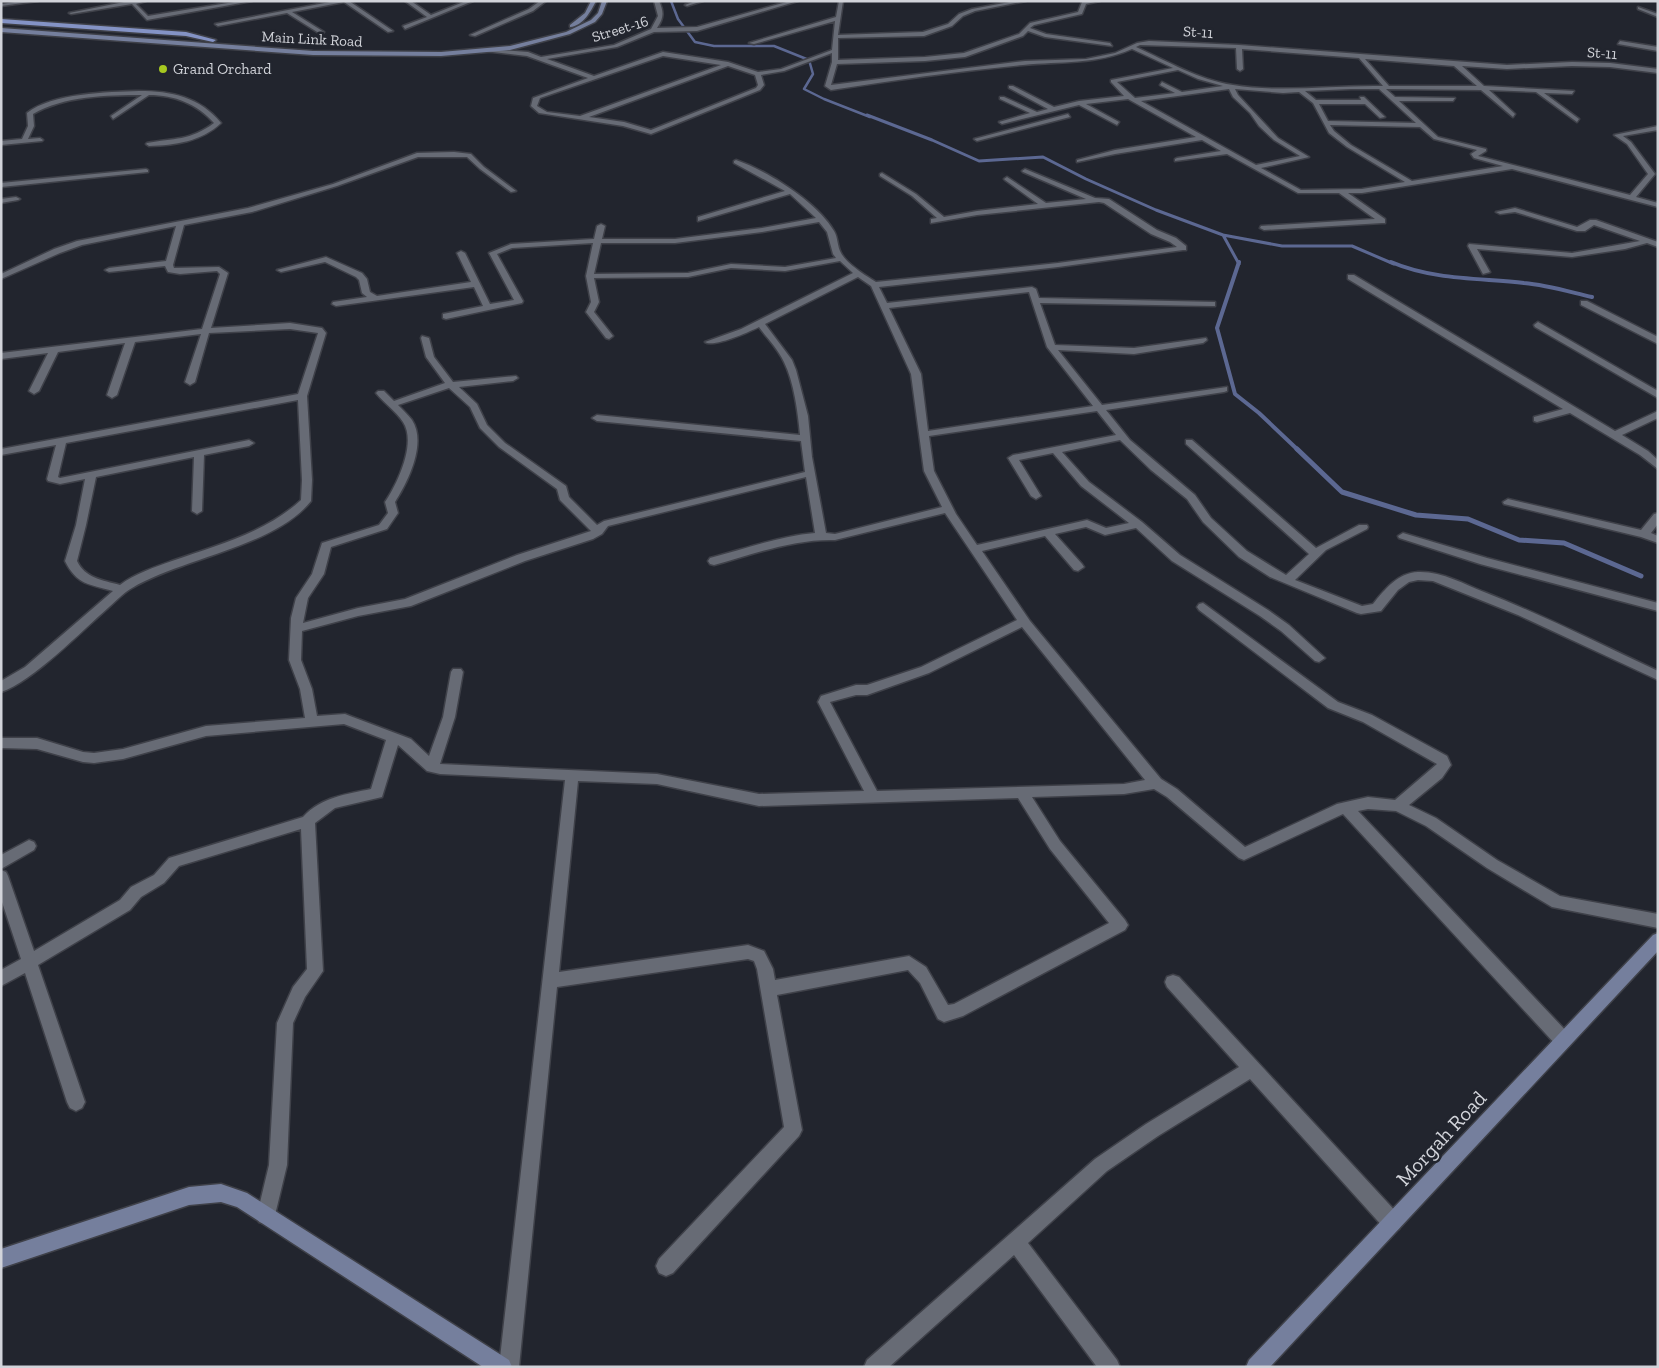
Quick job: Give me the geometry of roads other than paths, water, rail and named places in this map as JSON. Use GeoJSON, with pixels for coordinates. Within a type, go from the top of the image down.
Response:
{"type":"FeatureCollection","features":[{"type":"Feature","properties":{"kind":"street"},"geometry":{"type":"LineString","coordinates":[[1,5],[36,1]]}},
{"type":"Feature","properties":{"kind":"street"},"geometry":{"type":"LineString","coordinates":[[71,13],[144,1]]}},
{"type":"Feature","properties":{"kind":"street"},"geometry":{"type":"LineString","coordinates":[[132,2],[147,18],[154,18],[250,1]]}},
{"type":"Feature","properties":{"kind":"street"},"geometry":{"type":"LineString","coordinates":[[218,24],[344,1],[390,31]]}},
{"type":"Feature","properties":{"kind":"street"},"geometry":{"type":"LineString","coordinates":[[407,1],[431,17]]}},
{"type":"Feature","properties":{"kind":"street"},"geometry":{"type":"LineString","coordinates":[[472,35],[531,10],[544,1]]}},
{"type":"Feature","properties":{"kind":"street","name":"Main Link Road"},"geometry":{"type":"LineString","coordinates":[[1,23],[213,40],[381,50],[471,48],[525,41],[555,33],[580,21],[587,14],[594,1]]}},
{"type":"Feature","properties":{"kind":"street","name":"Main Link Road"},"geometry":{"type":"LineString","coordinates":[[1,30],[314,53],[432,54],[487,51],[528,44],[568,33],[584,26],[600,14],[605,1]]}},
{"type":"Feature","properties":{"kind":"street"},"geometry":{"type":"LineString","coordinates":[[652,30],[661,19],[661,10],[656,1]]}},
{"type":"Feature","properties":{"kind":"street"},"geometry":{"type":"LineString","coordinates":[[687,5],[702,1]]}},
{"type":"Feature","properties":{"kind":"street","name":"Street-16"},"geometry":{"type":"LineString","coordinates":[[538,59],[615,46],[652,30],[697,29],[796,1]]}},
{"type":"Feature","properties":{"kind":"street","name":"St-11"},"geometry":{"type":"LineString","coordinates":[[841,1],[835,62],[828,86],[831,88],[894,78],[1006,65],[1086,61],[1133,48],[1139,44],[1149,43],[1239,47],[1507,67],[1582,64],[1610,65],[1658,71]]}},
{"type":"Feature","properties":{"kind":"street"},"geometry":{"type":"LineString","coordinates":[[836,37],[924,34],[950,26],[961,15],[974,10],[1024,1]]}},
{"type":"Feature","properties":{"kind":"street"},"geometry":{"type":"LineString","coordinates":[[835,62],[925,59],[965,55],[1021,35],[1032,24],[1080,13],[1084,4],[1098,1]]}},
{"type":"Feature","properties":{"kind":"street"},"geometry":{"type":"LineString","coordinates":[[405,27],[470,2]]}},
{"type":"Feature","properties":{"kind":"street"},"geometry":{"type":"LineString","coordinates":[[1658,8],[1640,8],[1658,16]]}},
{"type":"Feature","properties":{"kind":"street"},"geometry":{"type":"LineString","coordinates":[[287,11],[322,32]]}},
{"type":"Feature","properties":{"kind":"street"},"geometry":{"type":"LineString","coordinates":[[752,43],[839,18]]}},
{"type":"Feature","properties":{"kind":"street"},"geometry":{"type":"LineString","coordinates":[[1027,29],[1046,35],[1110,45]]}},
{"type":"Feature","properties":{"kind":"street"},"geometry":{"type":"LineString","coordinates":[[1021,35],[1100,48]]}},
{"type":"Feature","properties":{"kind":"street"},"geometry":{"type":"LineString","coordinates":[[1620,43],[1658,49]]}},
{"type":"Feature","properties":{"kind":"street"},"geometry":{"type":"LineString","coordinates":[[528,44],[523,50],[528,54],[594,78]]}},
{"type":"Feature","properties":{"kind":"street"},"geometry":{"type":"LineString","coordinates":[[1239,47],[1240,69]]}},
{"type":"Feature","properties":{"kind":"street"},"geometry":{"type":"LineString","coordinates":[[1133,48],[1200,78],[1231,86],[1276,91],[1387,87],[1482,88],[1572,92]]}},
{"type":"Feature","properties":{"kind":"street"},"geometry":{"type":"LineString","coordinates":[[758,74],[761,85],[758,89],[651,132],[624,124],[556,116],[541,112],[534,106],[535,99],[663,54],[728,64],[758,74],[782,70],[836,50]]}},
{"type":"Feature","properties":{"kind":"street"},"geometry":{"type":"LineString","coordinates":[[487,51],[528,54]]}},
{"type":"Feature","properties":{"kind":"street"},"geometry":{"type":"LineString","coordinates":[[1065,68],[1114,60],[1108,56]]}},
{"type":"Feature","properties":{"kind":"street"},"geometry":{"type":"LineString","coordinates":[[1361,57],[1387,87]]}},
{"type":"Feature","properties":{"kind":"street"},"geometry":{"type":"LineString","coordinates":[[581,118],[728,64]]}},
{"type":"Feature","properties":{"kind":"street"},"geometry":{"type":"LineString","coordinates":[[1456,64],[1513,115]]}},
{"type":"Feature","properties":{"kind":"street"},"geometry":{"type":"LineString","coordinates":[[1177,69],[1113,81],[1132,98],[1300,192],[1362,191],[1512,167]]}},
{"type":"Feature","properties":{"kind":"street"},"geometry":{"type":"LineString","coordinates":[[1162,84],[1180,93]]}},
{"type":"Feature","properties":{"kind":"street"},"geometry":{"type":"LineString","coordinates":[[977,139],[1068,116],[1012,87],[1019,85]]}},
{"type":"Feature","properties":{"kind":"street"},"geometry":{"type":"LineString","coordinates":[[1002,122],[1051,108],[1079,103],[1231,86]]}},
{"type":"Feature","properties":{"kind":"street"},"geometry":{"type":"LineString","coordinates":[[1231,86],[1235,96],[1268,132],[1306,158],[1255,167]]}},
{"type":"Feature","properties":{"kind":"street"},"geometry":{"type":"LineString","coordinates":[[1352,87],[1382,117]]}},
{"type":"Feature","properties":{"kind":"street"},"geometry":{"type":"LineString","coordinates":[[1380,87],[1436,138],[1484,150],[1473,156],[1658,205]]}},
{"type":"Feature","properties":{"kind":"street"},"geometry":{"type":"LineString","coordinates":[[1300,90],[1316,102],[1331,132],[1349,146],[1411,183]]}},
{"type":"Feature","properties":{"kind":"street"},"geometry":{"type":"LineString","coordinates":[[1538,90],[1577,120]]}},
{"type":"Feature","properties":{"kind":"street"},"geometry":{"type":"LineString","coordinates":[[113,117],[148,93]]}},
{"type":"Feature","properties":{"kind":"street"},"geometry":{"type":"LineString","coordinates":[[24,142],[31,126],[30,113],[41,106],[103,96],[148,93],[170,95],[187,101],[212,116],[218,123],[205,134],[189,140],[174,144],[149,144]]}},
{"type":"Feature","properties":{"kind":"street"},"geometry":{"type":"LineString","coordinates":[[1002,98],[1035,113]]}},
{"type":"Feature","properties":{"kind":"street"},"geometry":{"type":"LineString","coordinates":[[1392,99],[1453,99]]}},
{"type":"Feature","properties":{"kind":"street"},"geometry":{"type":"LineString","coordinates":[[1316,102],[1367,102]]}},
{"type":"Feature","properties":{"kind":"street"},"geometry":{"type":"LineString","coordinates":[[1079,103],[1117,122]]}},
{"type":"Feature","properties":{"kind":"street"},"geometry":{"type":"LineString","coordinates":[[1326,123],[1422,126]]}},
{"type":"Feature","properties":{"kind":"street"},"geometry":{"type":"LineString","coordinates":[[1631,198],[1652,174],[1631,145],[1617,135],[1658,128]]}},
{"type":"Feature","properties":{"kind":"street"},"geometry":{"type":"LineString","coordinates":[[1648,130],[1658,134]]}},
{"type":"Feature","properties":{"kind":"street"},"geometry":{"type":"LineString","coordinates":[[1079,161],[1114,152],[1202,138]]}},
{"type":"Feature","properties":{"kind":"street"},"geometry":{"type":"LineString","coordinates":[[1,143],[40,140]]}},
{"type":"Feature","properties":{"kind":"street"},"geometry":{"type":"LineString","coordinates":[[1177,160],[1227,152]]}},
{"type":"Feature","properties":{"kind":"street"},"geometry":{"type":"LineString","coordinates":[[1,277],[48,254],[80,243],[180,225],[292,198],[379,170],[417,155],[469,155],[482,168],[513,191]]}},
{"type":"Feature","properties":{"kind":"street"},"geometry":{"type":"LineString","coordinates":[[736,162],[791,191],[814,211],[831,232],[836,254],[874,286],[916,374],[929,471],[948,509],[1024,621],[1156,783],[1172,793],[1244,854],[1337,810],[1368,803],[1398,806],[1431,822],[1492,864],[1557,902],[1658,921]]}},
{"type":"Feature","properties":{"kind":"street"},"geometry":{"type":"LineString","coordinates":[[1,185],[146,171]]}},
{"type":"Feature","properties":{"kind":"street"},"geometry":{"type":"LineString","coordinates":[[1025,171],[1094,200]]}},
{"type":"Feature","properties":{"kind":"street"},"geometry":{"type":"LineString","coordinates":[[882,175],[914,195],[942,220]]}},
{"type":"Feature","properties":{"kind":"street"},"geometry":{"type":"LineString","coordinates":[[1007,178],[1045,206]]}},
{"type":"Feature","properties":{"kind":"street"},"geometry":{"type":"LineString","coordinates":[[1264,228],[1382,221],[1338,190]]}},
{"type":"Feature","properties":{"kind":"street"},"geometry":{"type":"LineString","coordinates":[[701,219],[791,191]]}},
{"type":"Feature","properties":{"kind":"street"},"geometry":{"type":"LineString","coordinates":[[1,201],[16,199]]}},
{"type":"Feature","properties":{"kind":"street"},"geometry":{"type":"LineString","coordinates":[[874,286],[1058,265],[1183,248],[1173,240],[1156,233],[1106,201],[1094,200],[934,221]]}},
{"type":"Feature","properties":{"kind":"street"},"geometry":{"type":"LineString","coordinates":[[1500,212],[1515,210],[1577,229],[1582,229],[1593,222],[1623,231],[1658,245]]}},
{"type":"Feature","properties":{"kind":"street"},"geometry":{"type":"LineString","coordinates":[[446,316],[519,302],[493,254],[511,246],[596,241],[675,241],[762,230],[821,219]]}},
{"type":"Feature","properties":{"kind":"street"},"geometry":{"type":"LineString","coordinates":[[180,225],[169,263],[171,270],[180,272],[219,269],[223,270],[224,273],[190,382]]}},
{"type":"Feature","properties":{"kind":"street"},"geometry":{"type":"LineString","coordinates":[[601,226],[596,241],[590,276],[595,302],[590,312],[609,336]]}},
{"type":"Feature","properties":{"kind":"street"},"geometry":{"type":"LineString","coordinates":[[1486,272],[1472,246],[1572,255],[1625,248],[1647,241]]}},
{"type":"Feature","properties":{"kind":"street"},"geometry":{"type":"LineString","coordinates":[[461,253],[488,308]]}},
{"type":"Feature","properties":{"kind":"street"},"geometry":{"type":"LineString","coordinates":[[590,276],[688,275],[731,266],[782,269],[841,259]]}},
{"type":"Feature","properties":{"kind":"street"},"geometry":{"type":"LineString","coordinates":[[281,270],[326,260],[359,275],[363,279],[366,292],[375,298]]}},
{"type":"Feature","properties":{"kind":"street"},"geometry":{"type":"LineString","coordinates":[[109,270],[169,263]]}},
{"type":"Feature","properties":{"kind":"street"},"geometry":{"type":"LineString","coordinates":[[710,342],[760,323],[858,274]]}},
{"type":"Feature","properties":{"kind":"street"},"geometry":{"type":"LineString","coordinates":[[1351,277],[1644,453],[1658,466]]}},
{"type":"Feature","properties":{"kind":"street"},"geometry":{"type":"LineString","coordinates":[[336,304],[476,284]]}},
{"type":"Feature","properties":{"kind":"street"},"geometry":{"type":"LineString","coordinates":[[884,306],[1032,289],[1051,347],[1098,407],[1122,436],[1154,468],[1191,497],[1207,520],[1243,554],[1288,580],[1361,610],[1377,608],[1393,588],[1402,581],[1418,576],[1444,580],[1504,604],[1658,676]]}},
{"type":"Feature","properties":{"kind":"street"},"geometry":{"type":"LineString","coordinates":[[1036,300],[1212,304]]}},
{"type":"Feature","properties":{"kind":"street"},"geometry":{"type":"LineString","coordinates":[[1584,303],[1658,342]]}},
{"type":"Feature","properties":{"kind":"street"},"geometry":{"type":"LineString","coordinates":[[760,323],[788,360],[803,416],[804,438],[821,535]]}},
{"type":"Feature","properties":{"kind":"street"},"geometry":{"type":"LineString","coordinates":[[1538,325],[1658,395]]}},
{"type":"Feature","properties":{"kind":"street"},"geometry":{"type":"LineString","coordinates":[[1,356],[206,331],[290,326],[322,332],[302,396],[307,480],[306,501],[289,517],[263,532],[160,569],[122,590],[29,670],[1,687]]}},
{"type":"Feature","properties":{"kind":"street"},"geometry":{"type":"LineString","coordinates":[[425,338],[430,357],[450,385],[474,406],[483,426],[502,445],[562,488],[567,501],[598,532]]}},
{"type":"Feature","properties":{"kind":"street"},"geometry":{"type":"LineString","coordinates":[[112,395],[132,340]]}},
{"type":"Feature","properties":{"kind":"street"},"geometry":{"type":"LineString","coordinates":[[1051,347],[1134,351],[1203,340]]}},
{"type":"Feature","properties":{"kind":"street"},"geometry":{"type":"LineString","coordinates":[[34,391],[54,350]]}},
{"type":"Feature","properties":{"kind":"street"},"geometry":{"type":"LineString","coordinates":[[393,404],[450,385],[513,378]]}},
{"type":"Feature","properties":{"kind":"street"},"geometry":{"type":"LineString","coordinates":[[925,434],[1224,389]]}},
{"type":"Feature","properties":{"kind":"street"},"geometry":{"type":"LineString","coordinates":[[312,722],[306,689],[295,660],[297,618],[302,598],[318,574],[326,545],[383,527],[393,513],[390,502],[398,490],[410,463],[412,432],[408,421],[381,392]]}},
{"type":"Feature","properties":{"kind":"street"},"geometry":{"type":"LineString","coordinates":[[1,452],[302,396]]}},
{"type":"Feature","properties":{"kind":"street"},"geometry":{"type":"LineString","coordinates":[[1537,419],[1570,410]]}},
{"type":"Feature","properties":{"kind":"street"},"geometry":{"type":"LineString","coordinates":[[1613,436],[1658,414]]}},
{"type":"Feature","properties":{"kind":"street"},"geometry":{"type":"LineString","coordinates":[[598,418],[676,428],[804,438]]}},
{"type":"Feature","properties":{"kind":"street"},"geometry":{"type":"LineString","coordinates":[[1036,496],[1013,458],[1122,436]]}},
{"type":"Feature","properties":{"kind":"street"},"geometry":{"type":"LineString","coordinates":[[62,440],[52,479],[60,481],[249,443]]}},
{"type":"Feature","properties":{"kind":"street"},"geometry":{"type":"LineString","coordinates":[[1190,442],[1316,554]]}},
{"type":"Feature","properties":{"kind":"street"},"geometry":{"type":"LineString","coordinates":[[1055,450],[1085,484],[1138,524],[1176,558],[1286,628],[1319,658]]}},
{"type":"Feature","properties":{"kind":"street"},"geometry":{"type":"LineString","coordinates":[[197,511],[199,453]]}},
{"type":"Feature","properties":{"kind":"street"},"geometry":{"type":"LineString","coordinates":[[296,630],[358,612],[407,603],[428,596],[480,572],[589,537],[598,532],[604,524],[811,473]]}},
{"type":"Feature","properties":{"kind":"street"},"geometry":{"type":"LineString","coordinates":[[91,475],[71,562],[77,572],[89,580],[122,590]]}},
{"type":"Feature","properties":{"kind":"street"},"geometry":{"type":"LineString","coordinates":[[1508,502],[1644,534],[1658,540]]}},
{"type":"Feature","properties":{"kind":"street"},"geometry":{"type":"LineString","coordinates":[[714,561],[800,538],[821,535],[835,536],[948,509]]}},
{"type":"Feature","properties":{"kind":"street"},"geometry":{"type":"LineString","coordinates":[[1644,534],[1658,516]]}},
{"type":"Feature","properties":{"kind":"street"},"geometry":{"type":"LineString","coordinates":[[974,549],[1087,524],[1105,532],[1138,524]]}},
{"type":"Feature","properties":{"kind":"street"},"geometry":{"type":"LineString","coordinates":[[1288,580],[1322,548],[1363,527]]}},
{"type":"Feature","properties":{"kind":"street"},"geometry":{"type":"LineString","coordinates":[[1047,532],[1078,567]]}},
{"type":"Feature","properties":{"kind":"street"},"geometry":{"type":"LineString","coordinates":[[1403,536],[1484,562],[1658,607]]}},
{"type":"Feature","properties":{"kind":"street"},"geometry":{"type":"LineString","coordinates":[[1203,607],[1333,705],[1367,718],[1442,760],[1444,765],[1437,774],[1398,806]]}},
{"type":"Feature","properties":{"kind":"street"},"geometry":{"type":"LineString","coordinates":[[873,796],[824,702],[825,699],[856,690],[867,690],[925,670],[1024,621]]}},
{"type":"Feature","properties":{"kind":"street"},"geometry":{"type":"LineString","coordinates":[[432,767],[449,717],[457,672]]}},
{"type":"Feature","properties":{"kind":"street"},"geometry":{"type":"LineString","coordinates":[[1,743],[39,744],[60,748],[74,756],[94,758],[130,752],[190,733],[345,719],[406,743],[432,767],[440,770],[657,780],[759,800],[1124,789],[1156,783]]}},
{"type":"Feature","properties":{"kind":"street"},"geometry":{"type":"LineString","coordinates":[[1,979],[126,905],[136,892],[159,879],[174,862],[308,821],[323,806],[377,793],[393,738]]}},
{"type":"Feature","properties":{"kind":"street"},"geometry":{"type":"LineString","coordinates":[[508,1367],[572,776]]}},
{"type":"Feature","properties":{"kind":"street"},"geometry":{"type":"LineString","coordinates":[[769,988],[909,963],[916,966],[924,976],[944,1014],[957,1011],[1120,925],[1055,845],[1021,792]]}},
{"type":"Feature","properties":{"kind":"street"},"geometry":{"type":"LineString","coordinates":[[1346,808],[1563,1040]]}},
{"type":"Feature","properties":{"kind":"street"},"geometry":{"type":"LineString","coordinates":[[266,1215],[278,1165],[285,1023],[299,992],[315,971],[308,821]]}},
{"type":"Feature","properties":{"kind":"street"},"geometry":{"type":"LineString","coordinates":[[1,863],[29,846]]}},
{"type":"Feature","properties":{"kind":"street"},"geometry":{"type":"LineString","coordinates":[[1,876],[31,961],[76,1102]]}},
{"type":"Feature","properties":{"kind":"street","name":"Morgah Road"},"geometry":{"type":"LineString","coordinates":[[1256,1367],[1658,940]]}},
{"type":"Feature","properties":{"kind":"street"},"geometry":{"type":"LineString","coordinates":[[550,981],[748,952],[759,956],[766,969],[793,1130],[666,1266]]}},
{"type":"Feature","properties":{"kind":"street"},"geometry":{"type":"LineString","coordinates":[[1173,982],[1392,1222]]}},
{"type":"Feature","properties":{"kind":"street"},"geometry":{"type":"LineString","coordinates":[[874,1367],[1101,1165],[1152,1130],[1251,1069]]}},
{"type":"Feature","properties":{"kind":"street"},"geometry":{"type":"LineString","coordinates":[[1,1259],[188,1196],[221,1193],[241,1199],[502,1367]]}},
{"type":"Feature","properties":{"kind":"street"},"geometry":{"type":"LineString","coordinates":[[1015,1241],[1110,1367]]}},
{"type":"Feature","properties":{"kind":"waterway"},"geometry":{"type":"LineString","coordinates":[[671,1],[678,19],[695,42],[714,46],[774,46],[809,60],[813,74],[804,89],[870,117]]}},
{"type":"Feature","properties":{"kind":"waterway"},"geometry":{"type":"LineString","coordinates":[[867,115],[932,140],[979,161],[1043,157],[1086,179],[1156,210],[1223,235]]}},
{"type":"Feature","properties":{"kind":"waterway"},"geometry":{"type":"LineString","coordinates":[[1223,235],[1282,246],[1352,246],[1394,264]]}},
{"type":"Feature","properties":{"kind":"waterway"},"geometry":{"type":"LineString","coordinates":[[1223,235],[1239,263]]}},
{"type":"Feature","properties":{"kind":"waterway"},"geometry":{"type":"LineString","coordinates":[[1391,262],[1407,268],[1440,275],[1533,284],[1592,297]]}},
{"type":"Feature","properties":{"kind":"waterway"},"geometry":{"type":"LineString","coordinates":[[1239,263],[1217,328],[1235,394],[1259,413],[1298,450]]}},
{"type":"Feature","properties":{"kind":"waterway"},"geometry":{"type":"LineString","coordinates":[[1297,449],[1342,492],[1416,515],[1468,519],[1519,540],[1564,543],[1641,576]]}},
{"type":"Feature","properties":{"kind":"place","name":"Grand Orchard"},"geometry":{"type":"Point","coordinates":[163,69]}}]}
